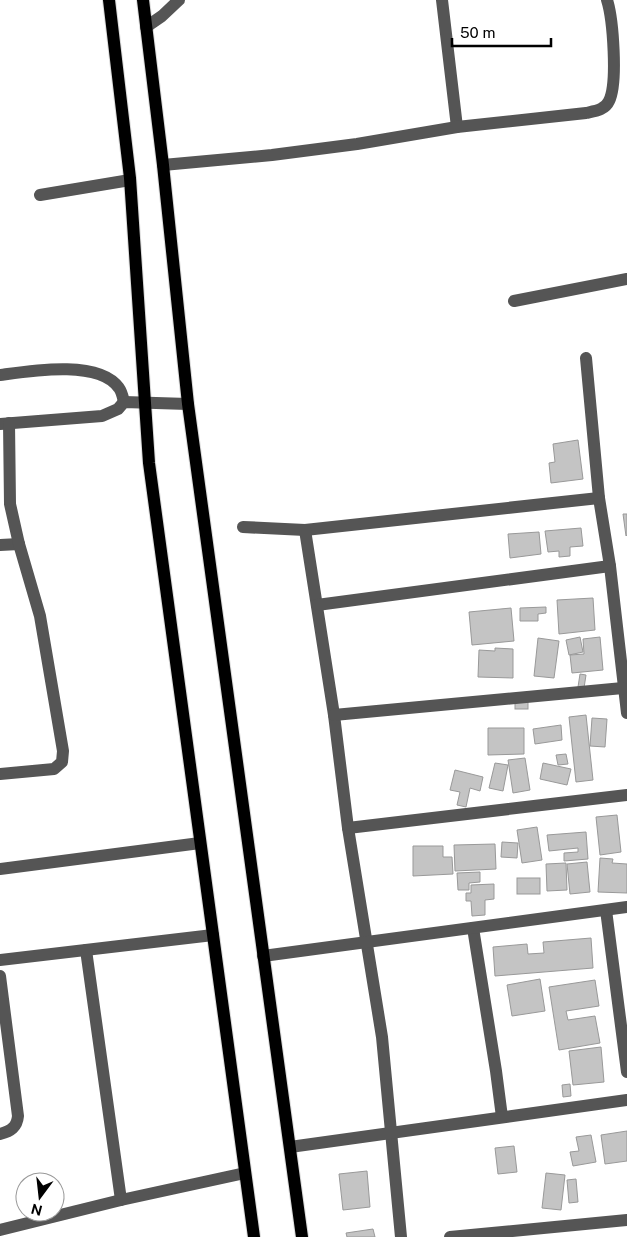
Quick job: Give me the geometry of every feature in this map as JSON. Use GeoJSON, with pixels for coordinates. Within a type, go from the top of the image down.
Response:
{"type":"FeatureCollection","features":[{"type":"Feature","properties":{"kind":"main road"},"geometry":{"type":"LineString","coordinates":[[109,0],[130,180],[149,463],[254,1237]]}},
{"type":"Feature","properties":{"kind":"main road"},"geometry":{"type":"LineString","coordinates":[[143,0],[163,165],[188,404],[302,1237]]}},
{"type":"Feature","properties":{"kind":"street"},"geometry":{"type":"LineString","coordinates":[[146,26],[162,16],[179,0]]}},
{"type":"Feature","properties":{"kind":"street"},"geometry":{"type":"LineString","coordinates":[[442,0],[457,127]]}},
{"type":"Feature","properties":{"kind":"street"},"geometry":{"type":"LineString","coordinates":[[163,165],[310,150],[457,127],[601,110],[609,103],[613,88],[613,41],[607,0]]}},
{"type":"Feature","properties":{"kind":"street"},"geometry":{"type":"LineString","coordinates":[[40,195],[130,180]]}},
{"type":"Feature","properties":{"kind":"street"},"geometry":{"type":"LineString","coordinates":[[514,301],[627,279]]}},
{"type":"Feature","properties":{"kind":"street"},"geometry":{"type":"LineString","coordinates":[[586,358],[599,498],[610,566],[627,713]]}},
{"type":"Feature","properties":{"kind":"street"},"geometry":{"type":"LineString","coordinates":[[0,375],[43,369],[78,370],[99,374],[111,380],[119,388],[124,402]]}},
{"type":"Feature","properties":{"kind":"street"},"geometry":{"type":"LineString","coordinates":[[124,402],[188,404]]}},
{"type":"Feature","properties":{"kind":"street"},"geometry":{"type":"LineString","coordinates":[[0,774],[54,769],[62,762],[63,751],[40,616],[19,544],[10,504],[5,423],[102,416],[118,410],[124,402]]}},
{"type":"Feature","properties":{"kind":"street"},"geometry":{"type":"LineString","coordinates":[[243,527],[305,530],[599,498]]}},
{"type":"Feature","properties":{"kind":"street"},"geometry":{"type":"LineString","coordinates":[[305,530],[334,715],[348,828],[382,1037],[401,1237]]}},
{"type":"Feature","properties":{"kind":"street"},"geometry":{"type":"LineString","coordinates":[[0,544],[19,544]]}},
{"type":"Feature","properties":{"kind":"street"},"geometry":{"type":"LineString","coordinates":[[317,605],[610,566]]}},
{"type":"Feature","properties":{"kind":"street"},"geometry":{"type":"LineString","coordinates":[[334,715],[624,688]]}},
{"type":"Feature","properties":{"kind":"street"},"geometry":{"type":"LineString","coordinates":[[348,828],[627,795]]}},
{"type":"Feature","properties":{"kind":"street"},"geometry":{"type":"LineString","coordinates":[[0,868],[200,843]]}},
{"type":"Feature","properties":{"kind":"street"},"geometry":{"type":"LineString","coordinates":[[263,956],[627,907]]}},
{"type":"Feature","properties":{"kind":"street"},"geometry":{"type":"LineString","coordinates":[[606,910],[627,1072]]}},
{"type":"Feature","properties":{"kind":"street"},"geometry":{"type":"LineString","coordinates":[[472,928],[502,1117]]}},
{"type":"Feature","properties":{"kind":"street"},"geometry":{"type":"LineString","coordinates":[[0,960],[213,935]]}},
{"type":"Feature","properties":{"kind":"street"},"geometry":{"type":"LineString","coordinates":[[86,950],[122,1200]]}},
{"type":"Feature","properties":{"kind":"street"},"geometry":{"type":"LineString","coordinates":[[0,976],[4,1038],[18,1116],[17,1124],[9,1132],[0,1134]]}},
{"type":"Feature","properties":{"kind":"street"},"geometry":{"type":"LineString","coordinates":[[290,1147],[627,1100]]}},
{"type":"Feature","properties":{"kind":"street"},"geometry":{"type":"LineString","coordinates":[[0,1230],[122,1200],[245,1173]]}},
{"type":"Feature","properties":{"kind":"street"},"geometry":{"type":"LineString","coordinates":[[450,1237],[627,1220]]}},
{"type":"Feature","properties":{"kind":"building"},"geometry":{"type":"Polygon","coordinates":[[[578,440],[583,479],[551,483],[549,463],[555,462],[553,444],[578,440]]]}},
{"type":"Feature","properties":{"kind":"building"},"geometry":{"type":"Polygon","coordinates":[[[623,514],[627,514],[626,536],[623,514]]]}},
{"type":"Feature","properties":{"kind":"building"},"geometry":{"type":"Polygon","coordinates":[[[581,528],[583,546],[570,547],[570,556],[559,557],[559,551],[548,552],[545,531],[581,528]]]}},
{"type":"Feature","properties":{"kind":"building"},"geometry":{"type":"Polygon","coordinates":[[[539,532],[541,554],[510,558],[508,534],[539,532]]]}},
{"type":"Feature","properties":{"kind":"building"},"geometry":{"type":"Polygon","coordinates":[[[593,598],[595,630],[559,634],[557,600],[593,598]]]}},
{"type":"Feature","properties":{"kind":"building"},"geometry":{"type":"Polygon","coordinates":[[[546,607],[546,613],[538,614],[538,621],[520,621],[520,608],[546,607]]]}},
{"type":"Feature","properties":{"kind":"building"},"geometry":{"type":"Polygon","coordinates":[[[511,608],[514,641],[472,645],[469,612],[511,608]]]}},
{"type":"Feature","properties":{"kind":"building"},"geometry":{"type":"Polygon","coordinates":[[[580,637],[583,652],[569,655],[566,640],[580,637]]]}},
{"type":"Feature","properties":{"kind":"building"},"geometry":{"type":"Polygon","coordinates":[[[600,637],[603,670],[572,673],[570,655],[584,654],[583,639],[600,637]]]}},
{"type":"Feature","properties":{"kind":"building"},"geometry":{"type":"Polygon","coordinates":[[[538,638],[559,641],[554,678],[534,676],[538,638]]]}},
{"type":"Feature","properties":{"kind":"building"},"geometry":{"type":"Polygon","coordinates":[[[495,648],[513,649],[513,678],[478,677],[479,650],[495,651],[495,648]]]}},
{"type":"Feature","properties":{"kind":"building"},"geometry":{"type":"Polygon","coordinates":[[[580,674],[586,675],[584,688],[578,687],[580,674]]]}},
{"type":"Feature","properties":{"kind":"building"},"geometry":{"type":"Polygon","coordinates":[[[515,701],[528,701],[528,709],[515,709],[515,701]]]}},
{"type":"Feature","properties":{"kind":"building"},"geometry":{"type":"Polygon","coordinates":[[[586,715],[593,780],[576,782],[569,717],[586,715]]]}},
{"type":"Feature","properties":{"kind":"building"},"geometry":{"type":"Polygon","coordinates":[[[592,718],[607,719],[605,747],[590,746],[592,718]]]}},
{"type":"Feature","properties":{"kind":"building"},"geometry":{"type":"Polygon","coordinates":[[[561,725],[562,740],[535,744],[533,729],[561,725]]]}},
{"type":"Feature","properties":{"kind":"building"},"geometry":{"type":"Polygon","coordinates":[[[488,728],[524,728],[524,754],[488,755],[488,728]]]}},
{"type":"Feature","properties":{"kind":"building"},"geometry":{"type":"Polygon","coordinates":[[[566,754],[568,764],[558,765],[556,755],[566,754]]]}},
{"type":"Feature","properties":{"kind":"building"},"geometry":{"type":"Polygon","coordinates":[[[525,758],[530,790],[513,793],[508,760],[525,758]]]}},
{"type":"Feature","properties":{"kind":"building"},"geometry":{"type":"Polygon","coordinates":[[[495,763],[508,765],[503,791],[489,788],[495,763]]]}},
{"type":"Feature","properties":{"kind":"building"},"geometry":{"type":"Polygon","coordinates":[[[543,763],[571,769],[567,785],[540,779],[543,763]]]}},
{"type":"Feature","properties":{"kind":"building"},"geometry":{"type":"Polygon","coordinates":[[[455,770],[483,777],[480,791],[470,788],[466,807],[457,805],[460,792],[450,790],[455,770]]]}},
{"type":"Feature","properties":{"kind":"building"},"geometry":{"type":"Polygon","coordinates":[[[617,815],[621,852],[600,855],[596,817],[617,815]]]}},
{"type":"Feature","properties":{"kind":"building"},"geometry":{"type":"Polygon","coordinates":[[[537,827],[542,860],[522,863],[517,830],[537,827]]]}},
{"type":"Feature","properties":{"kind":"building"},"geometry":{"type":"Polygon","coordinates":[[[586,832],[588,859],[564,861],[564,853],[578,852],[578,848],[549,851],[547,835],[586,832]]]}},
{"type":"Feature","properties":{"kind":"building"},"geometry":{"type":"Polygon","coordinates":[[[502,842],[518,843],[517,858],[501,857],[502,842]]]}},
{"type":"Feature","properties":{"kind":"building"},"geometry":{"type":"Polygon","coordinates":[[[495,844],[496,869],[455,871],[454,845],[495,844]]]}},
{"type":"Feature","properties":{"kind":"building"},"geometry":{"type":"Polygon","coordinates":[[[413,846],[443,846],[443,857],[452,857],[453,874],[413,876],[413,846]]]}},
{"type":"Feature","properties":{"kind":"building"},"geometry":{"type":"Polygon","coordinates":[[[600,858],[613,859],[612,863],[627,864],[627,893],[598,892],[600,858]]]}},
{"type":"Feature","properties":{"kind":"building"},"geometry":{"type":"Polygon","coordinates":[[[587,862],[590,892],[570,894],[567,864],[587,862]]]}},
{"type":"Feature","properties":{"kind":"building"},"geometry":{"type":"Polygon","coordinates":[[[566,863],[567,890],[547,891],[546,864],[566,863]]]}},
{"type":"Feature","properties":{"kind":"building"},"geometry":{"type":"Polygon","coordinates":[[[480,872],[480,882],[469,883],[469,890],[458,890],[457,873],[480,872]]]}},
{"type":"Feature","properties":{"kind":"building"},"geometry":{"type":"Polygon","coordinates":[[[517,878],[540,878],[540,894],[517,894],[517,878]]]}},
{"type":"Feature","properties":{"kind":"building"},"geometry":{"type":"Polygon","coordinates":[[[494,884],[494,899],[485,900],[485,915],[472,916],[471,901],[466,901],[466,893],[471,893],[471,885],[494,884]]]}},
{"type":"Feature","properties":{"kind":"building"},"geometry":{"type":"Polygon","coordinates":[[[591,938],[593,968],[495,976],[493,947],[527,944],[528,954],[544,953],[543,942],[591,938]]]}},
{"type":"Feature","properties":{"kind":"building"},"geometry":{"type":"Polygon","coordinates":[[[540,979],[545,1011],[512,1016],[507,985],[540,979]]]}},
{"type":"Feature","properties":{"kind":"building"},"geometry":{"type":"Polygon","coordinates":[[[595,980],[599,1006],[566,1011],[568,1020],[595,1016],[600,1043],[559,1050],[549,987],[595,980]]]}},
{"type":"Feature","properties":{"kind":"building"},"geometry":{"type":"Polygon","coordinates":[[[601,1047],[604,1082],[573,1085],[569,1051],[601,1047]]]}},
{"type":"Feature","properties":{"kind":"building"},"geometry":{"type":"Polygon","coordinates":[[[570,1084],[571,1096],[563,1097],[562,1085],[570,1084]]]}},
{"type":"Feature","properties":{"kind":"building"},"geometry":{"type":"Polygon","coordinates":[[[627,1131],[627,1161],[605,1164],[601,1135],[627,1131]]]}},
{"type":"Feature","properties":{"kind":"building"},"geometry":{"type":"Polygon","coordinates":[[[591,1135],[596,1162],[573,1166],[570,1152],[579,1151],[576,1137],[591,1135]]]}},
{"type":"Feature","properties":{"kind":"building"},"geometry":{"type":"Polygon","coordinates":[[[514,1146],[517,1172],[498,1174],[495,1148],[514,1146]]]}},
{"type":"Feature","properties":{"kind":"building"},"geometry":{"type":"Polygon","coordinates":[[[367,1171],[370,1207],[343,1210],[339,1174],[367,1171]]]}},
{"type":"Feature","properties":{"kind":"building"},"geometry":{"type":"Polygon","coordinates":[[[546,1173],[565,1175],[561,1210],[542,1208],[546,1173]]]}},
{"type":"Feature","properties":{"kind":"building"},"geometry":{"type":"Polygon","coordinates":[[[576,1179],[578,1202],[569,1203],[567,1180],[576,1179]]]}},
{"type":"Feature","properties":{"kind":"building"},"geometry":{"type":"Polygon","coordinates":[[[373,1229],[375,1237],[347,1237],[346,1233],[373,1229]]]}}]}
